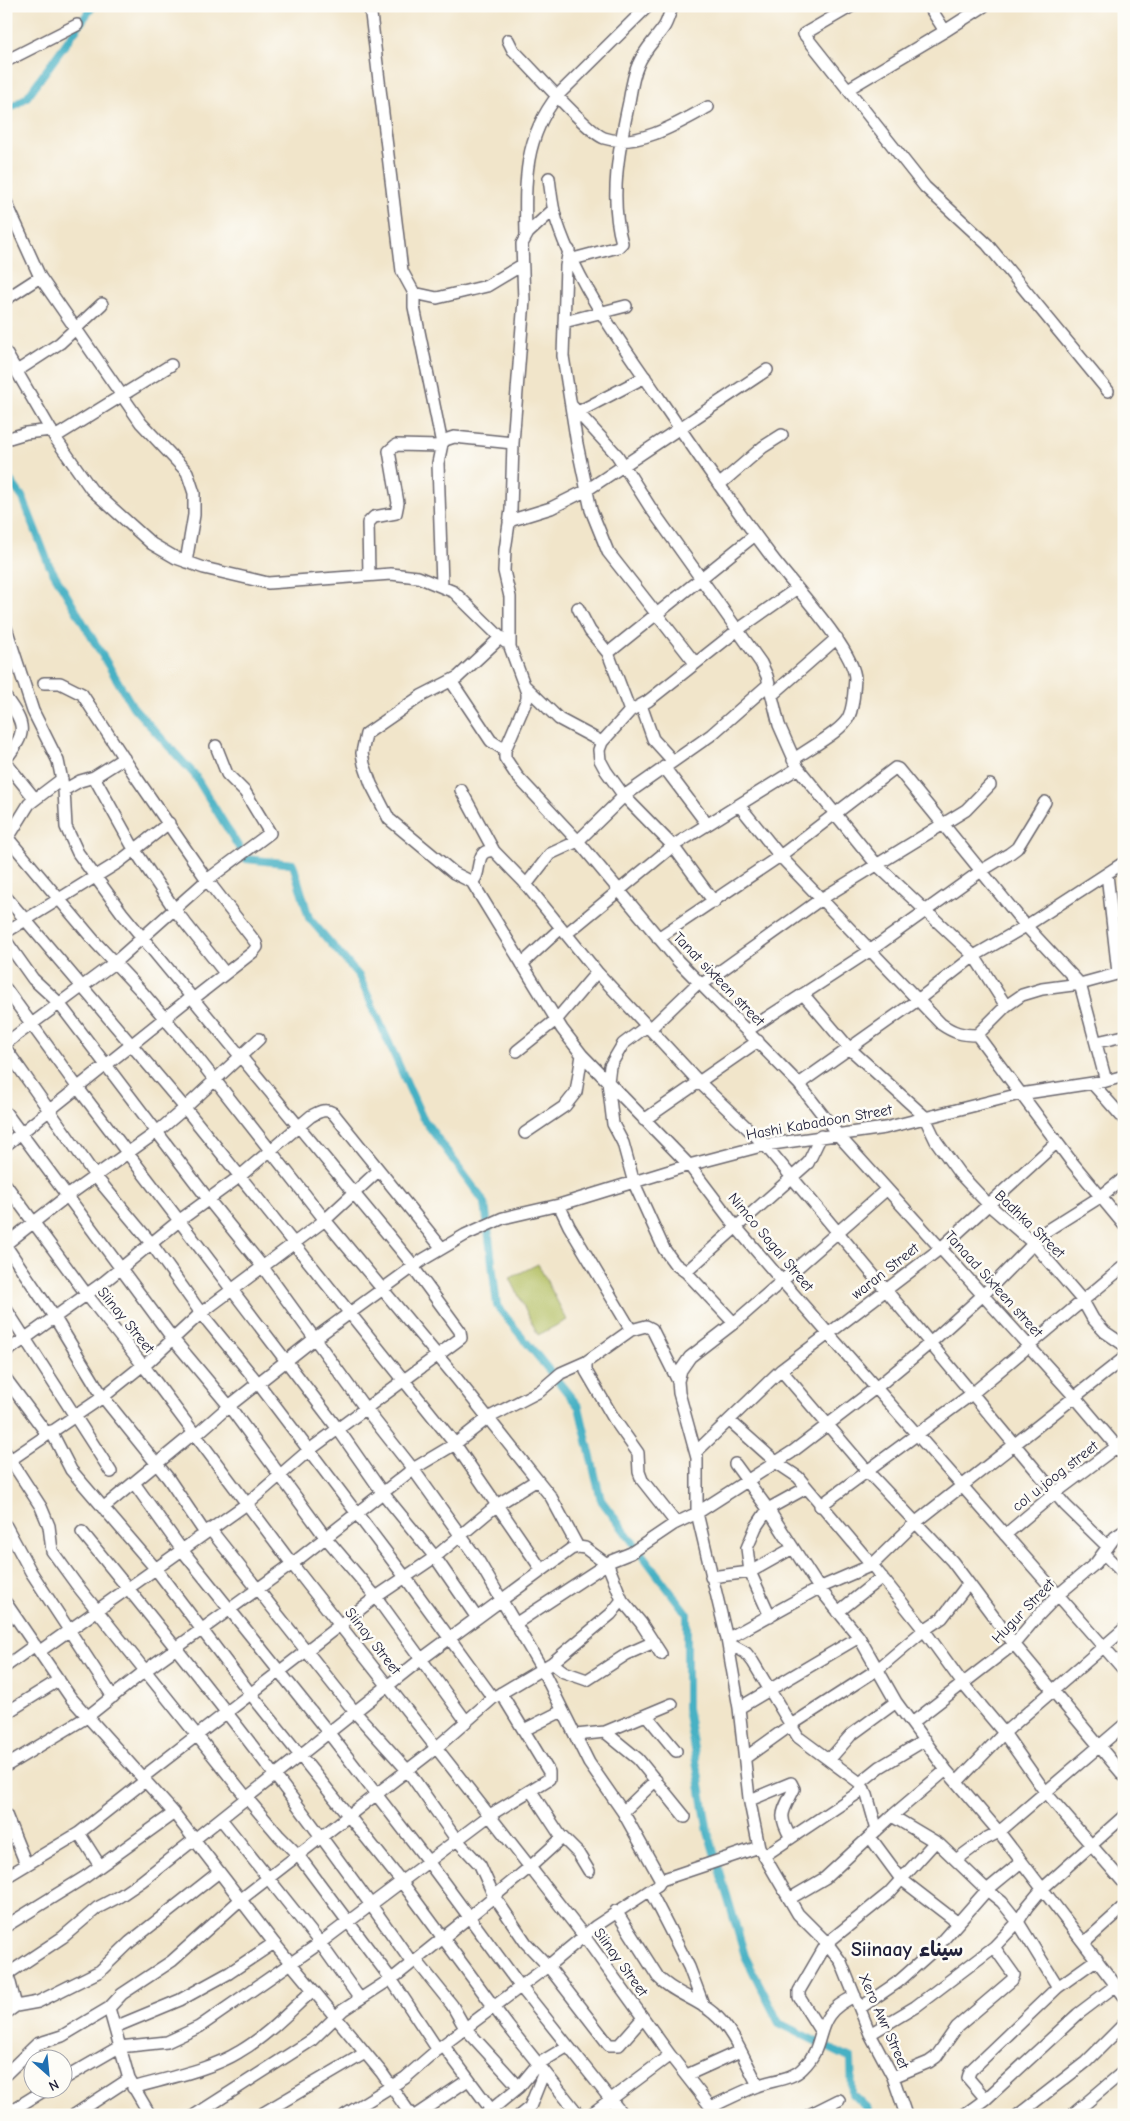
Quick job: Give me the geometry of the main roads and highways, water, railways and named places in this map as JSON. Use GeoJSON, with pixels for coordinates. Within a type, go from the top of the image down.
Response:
{"type":"FeatureCollection","features":[{"type":"Feature","properties":{"kind":"waterway"},"geometry":{"type":"LineString","coordinates":[[6,111],[27,97],[93,6]]}},
{"type":"Feature","properties":{"kind":"waterway"},"geometry":{"type":"LineString","coordinates":[[6,475],[23,498],[49,565],[133,707],[194,774],[246,859],[293,864],[309,918],[359,976],[422,1117],[485,1203],[497,1306],[579,1407],[601,1500],[687,1614],[687,1708],[708,1832],[745,1956],[779,2023],[851,2059],[852,2094],[868,2109],[870,2115]]}},
{"type":"Feature","properties":{"kind":"district","name":"Siinaay سيناء"},"geometry":{"type":"Point","coordinates":[907,1949]}}]}
